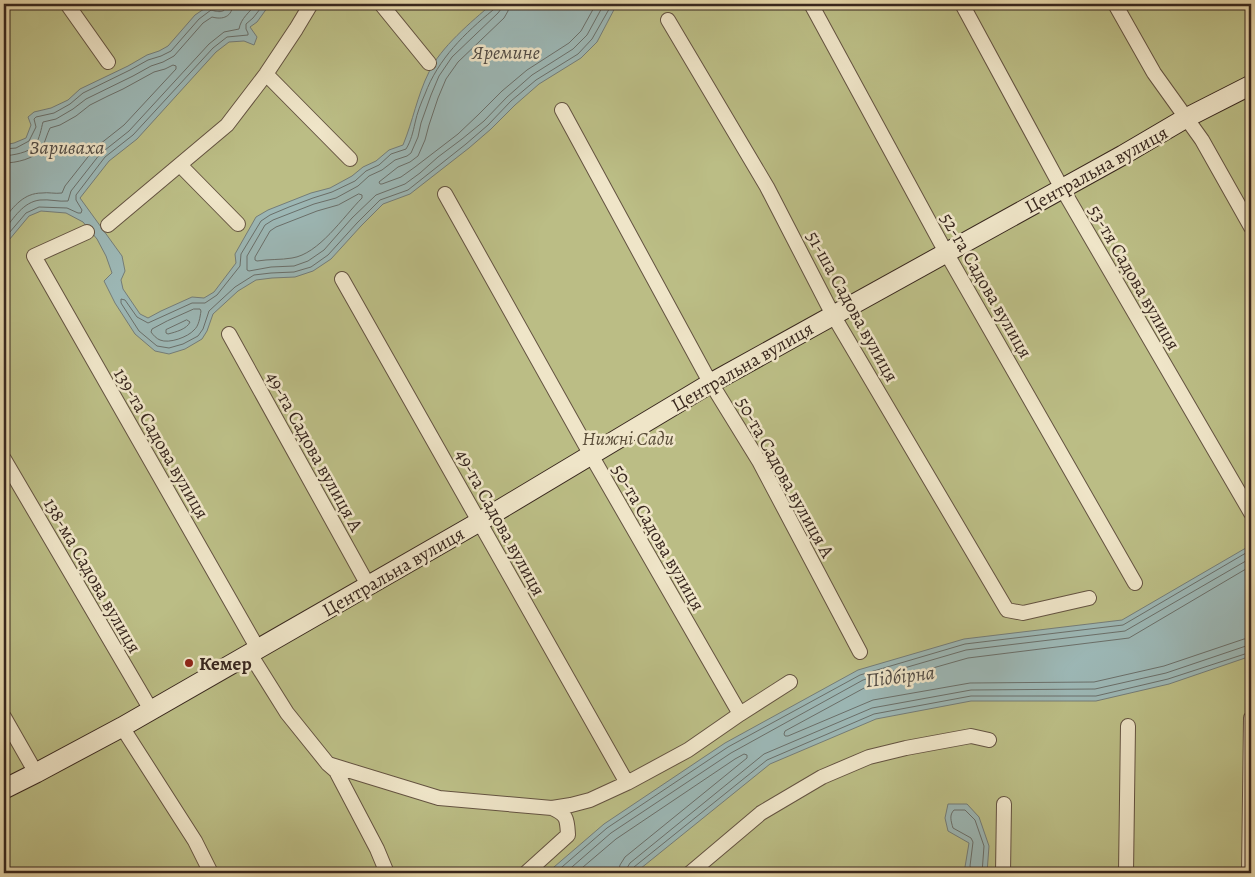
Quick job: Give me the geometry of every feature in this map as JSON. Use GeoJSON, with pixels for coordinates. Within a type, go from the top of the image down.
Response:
{"type":"FeatureCollection","features":[{"type":"Feature","properties":{"kind":"street"},"geometry":{"type":"LineString","coordinates":[[67,4],[108,62]]}},
{"type":"Feature","properties":{"kind":"street"},"geometry":{"type":"LineString","coordinates":[[108,225],[227,125],[266,74],[311,4]]}},
{"type":"Feature","properties":{"kind":"street"},"geometry":{"type":"LineString","coordinates":[[381,4],[429,62]]}},
{"type":"Feature","properties":{"kind":"street","name":"52-га Садова вулиця"},"geometry":{"type":"LineString","coordinates":[[811,4],[947,252],[1134,583]]}},
{"type":"Feature","properties":{"kind":"street","name":"53-тя Садова вулиця"},"geometry":{"type":"LineString","coordinates":[[962,4],[1062,188],[1251,513]]}},
{"type":"Feature","properties":{"kind":"street"},"geometry":{"type":"LineString","coordinates":[[1115,4],[1154,73],[1202,140],[1251,227]]}},
{"type":"Feature","properties":{"kind":"street","name":"51-ша Садова вулиця"},"geometry":{"type":"LineString","coordinates":[[668,20],[767,187],[833,315],[1007,610],[1022,613],[1089,598]]}},
{"type":"Feature","properties":{"kind":"street"},"geometry":{"type":"LineString","coordinates":[[266,74],[350,159]]}},
{"type":"Feature","properties":{"kind":"street","name":"Центральна вулиця"},"geometry":{"type":"LineString","coordinates":[[4,789],[151,710],[479,522],[711,382],[1123,155],[1186,118],[1251,85]]}},
{"type":"Feature","properties":{"kind":"street","name":"50-та Садова вулиця А"},"geometry":{"type":"LineString","coordinates":[[562,110],[711,382],[759,461],[860,652]]}},
{"type":"Feature","properties":{"kind":"street"},"geometry":{"type":"LineString","coordinates":[[180,165],[238,224]]}},
{"type":"Feature","properties":{"kind":"street","name":"50-та Садова вулиця"},"geometry":{"type":"LineString","coordinates":[[444,194],[740,714]]}},
{"type":"Feature","properties":{"kind":"street","name":"139-та Садова вулиця"},"geometry":{"type":"LineString","coordinates":[[86,232],[34,256],[287,713],[328,764],[336,771],[377,849],[387,873]]}},
{"type":"Feature","properties":{"kind":"street","name":"49-та Садова вулиця"},"geometry":{"type":"LineString","coordinates":[[342,279],[627,783]]}},
{"type":"Feature","properties":{"kind":"street","name":"49-та Садова вулиця А"},"geometry":{"type":"LineString","coordinates":[[229,334],[368,585]]}},
{"type":"Feature","properties":{"kind":"street","name":"138-ма Садова вулиця"},"geometry":{"type":"LineString","coordinates":[[4,459],[151,710]]}},
{"type":"Feature","properties":{"kind":"street"},"geometry":{"type":"LineString","coordinates":[[328,764],[439,798],[558,807],[590,800],[627,783],[688,750],[790,682]]}},
{"type":"Feature","properties":{"kind":"street"},"geometry":{"type":"LineString","coordinates":[[4,717],[36,773]]}},
{"type":"Feature","properties":{"kind":"street"},"geometry":{"type":"LineString","coordinates":[[1248,873],[1251,718]]}},
{"type":"Feature","properties":{"kind":"street"},"geometry":{"type":"LineString","coordinates":[[122,726],[195,841],[212,873]]}},
{"type":"Feature","properties":{"kind":"street"},"geometry":{"type":"LineString","coordinates":[[1126,873],[1128,726]]}},
{"type":"Feature","properties":{"kind":"street"},"geometry":{"type":"LineString","coordinates":[[690,873],[761,813],[822,777],[869,757],[906,748],[971,736],[989,740]]}},
{"type":"Feature","properties":{"kind":"street"},"geometry":{"type":"LineString","coordinates":[[1002,873],[1004,804]]}},
{"type":"Feature","properties":{"kind":"street"},"geometry":{"type":"LineString","coordinates":[[526,873],[568,835],[567,821],[558,807]]}},
{"type":"Feature","properties":{"kind":"green space","name":"Нижні Сади"},"geometry":{"type":"Polygon","coordinates":[[[4,4],[1251,4],[1251,873],[4,873],[4,4]]]}},
{"type":"Feature","properties":{"kind":"water","name":"Яремине"},"geometry":{"type":"Polygon","coordinates":[[[223,4],[270,4],[257,22],[250,27],[257,37],[254,45],[244,41],[229,42],[216,52],[137,139],[109,161],[80,198],[122,256],[125,271],[121,280],[123,289],[140,314],[148,318],[192,297],[204,298],[214,292],[236,263],[235,254],[256,217],[268,210],[311,193],[330,188],[376,161],[389,150],[403,145],[421,90],[434,63],[457,35],[492,4],[617,4],[597,42],[581,58],[539,84],[469,148],[410,194],[383,204],[331,259],[313,271],[295,277],[256,280],[238,291],[213,314],[202,339],[185,349],[169,354],[155,351],[135,334],[115,303],[104,281],[112,273],[106,256],[97,239],[83,222],[66,213],[41,211],[29,216],[4,246],[4,145],[26,138],[31,125],[28,117],[34,112],[51,108],[68,100],[80,89],[168,46],[195,15],[210,5],[220,7],[223,4]]]}},
{"type":"Feature","properties":{"kind":"water","name":"Підбірна"},"geometry":{"type":"Polygon","coordinates":[[[1251,545],[1251,656],[1169,684],[1096,701],[971,701],[876,719],[770,764],[635,873],[547,873],[604,824],[725,743],[858,670],[964,639],[1122,620],[1251,545]]]}},
{"type":"Feature","properties":{"kind":"water"},"geometry":{"type":"Polygon","coordinates":[[[948,804],[967,804],[979,817],[989,846],[987,873],[968,873],[965,867],[969,843],[948,831],[945,818],[948,804]]]}},
{"type":"Feature","properties":{"kind":"place","name":"Кемер"},"geometry":{"type":"Point","coordinates":[189,663]}},
{"type":"Feature","properties":{"kind":"water label","name":"Зариваха"},"geometry":{"type":"Point","coordinates":[67,147]}}]}
